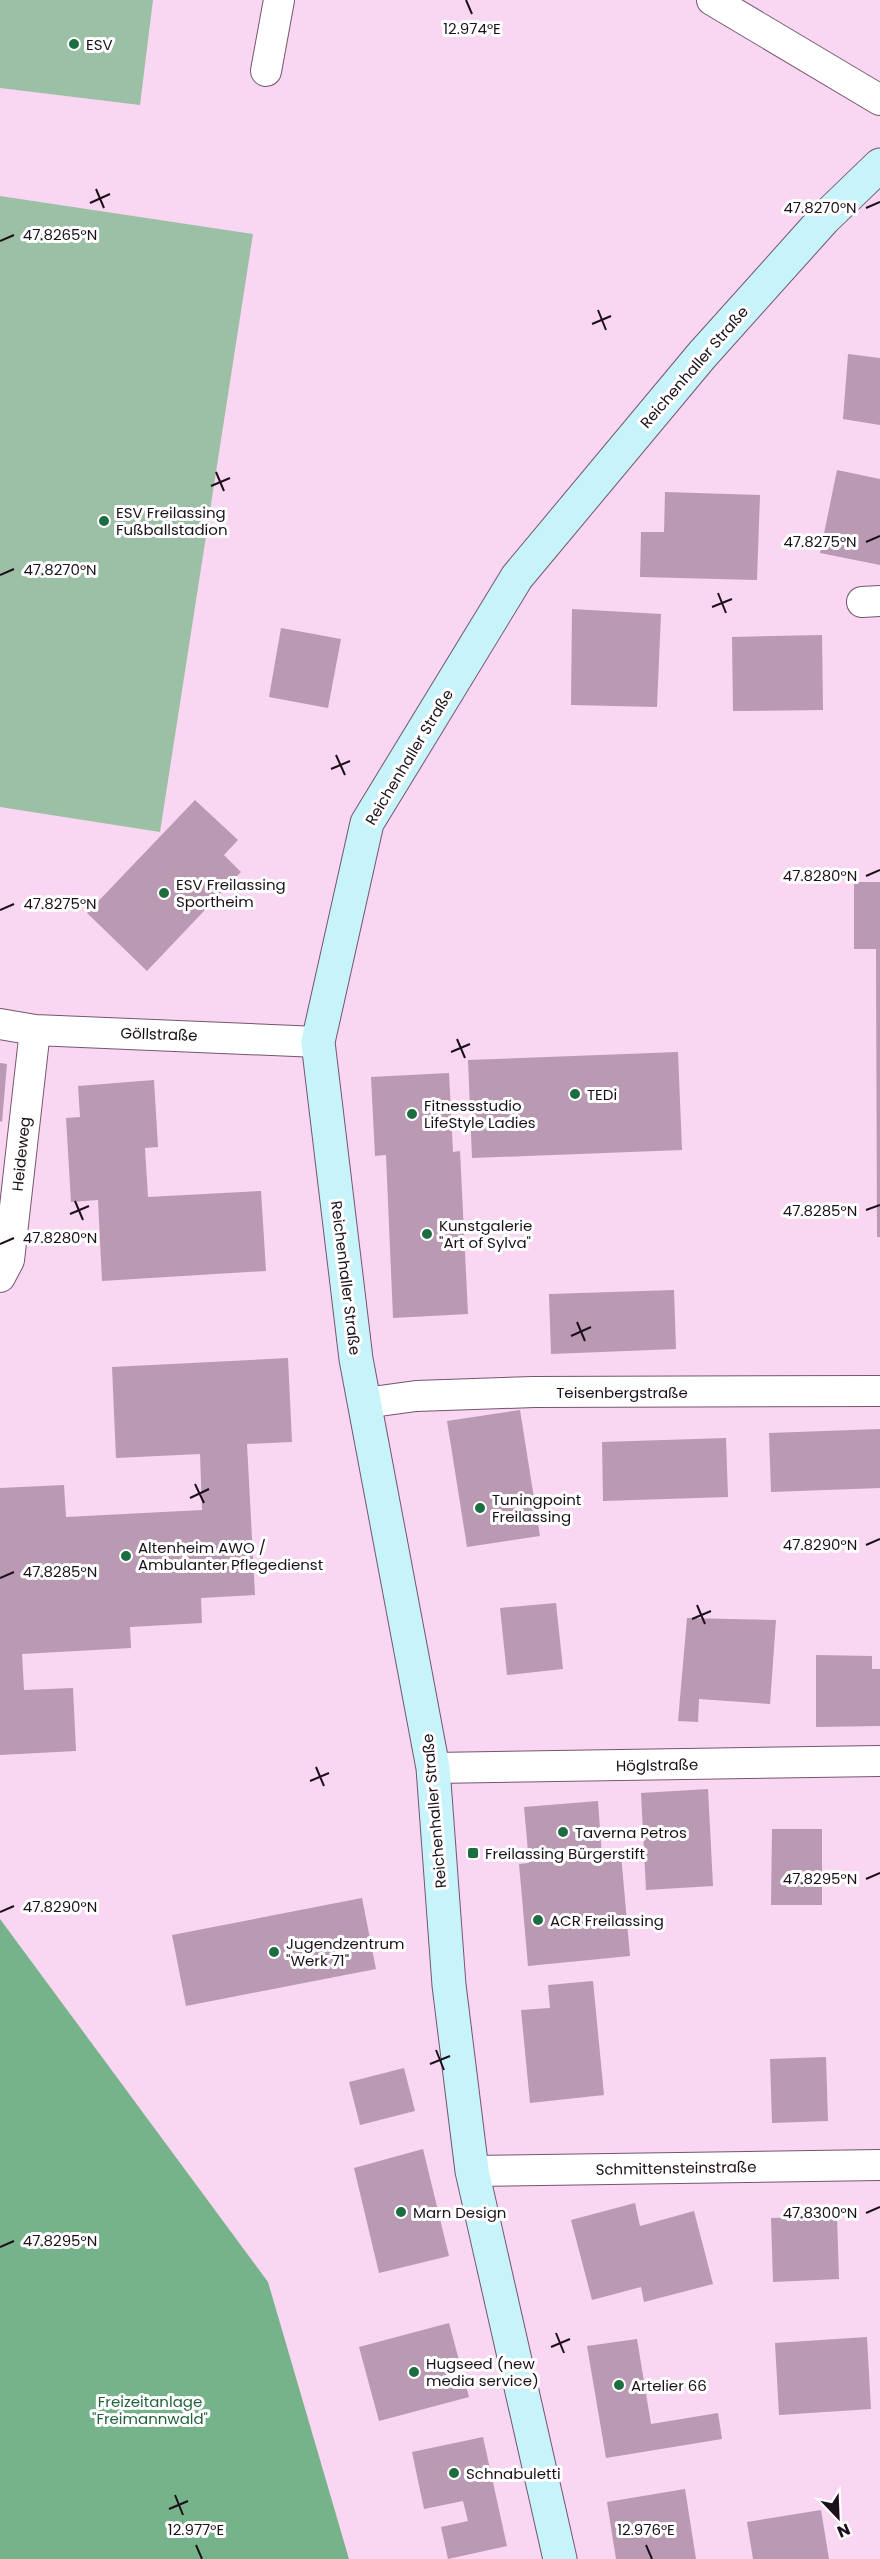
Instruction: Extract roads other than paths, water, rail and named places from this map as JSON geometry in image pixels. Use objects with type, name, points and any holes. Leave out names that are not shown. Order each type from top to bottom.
[{"type":"street","points":[[266,70],[279,0]]},
{"type":"street","points":[[712,0],[880,100]]},
{"type":"street","name":"Reichenhaller Straße","points":[[560,2559],[472,2171],[448,1985],[433,1768],[356,1359],[318,1042],[367,823],[517,577],[702,355],[824,219],[880,165]]},
{"type":"street","name":"Göllstraße","points":[[0,1024],[35,1030],[318,1042]]},
{"type":"street","name":"Heideweg","points":[[0,1277],[9,1260],[35,1030]]},
{"type":"street","name":"Teisenbergstraße","points":[[365,1403],[416,1396],[534,1392],[880,1391]]},
{"type":"street","name":"Höglstraße","points":[[433,1768],[880,1761]]},
{"type":"street","name":"Schmittensteinstraße","points":[[472,2171],[880,2165]]},
{"type":"place","name":"ESV","points":[[74,44]]},
{"type":"place","name":"ESV Freilassing Fußballstadion","points":[[104,521]]},
{"type":"place","name":"ESV Freilassing Sportheim","points":[[164,893]]},
{"type":"place","name":"TEDi","points":[[575,1094]]},
{"type":"place","name":"Fitnessstudio LifeStyle Ladies","points":[[412,1114]]},
{"type":"place","name":"Kunstgalerie \"Art of Sylva\"","points":[[427,1234]]},
{"type":"place","name":"Tuningpoint Freilassing","points":[[480,1508]]},
{"type":"place","name":"Altenheim AWO / Ambulanter Pflegedienst","points":[[126,1556]]},
{"type":"place","name":"Taverna Petros","points":[[563,1832]]},
{"type":"place","name":"Freilassing Bürgerstift","points":[[473,1853]]},
{"type":"place","name":"ACR Freilassing","points":[[538,1920]]},
{"type":"place","name":"Jugendzentrum \"Werk 71\"","points":[[274,1952]]},
{"type":"place","name":"Marn Design","points":[[401,2212]]},
{"type":"place","name":"Hugseed (new media service)","points":[[414,2372]]},
{"type":"place","name":"Artelier 66","points":[[619,2385]]},
{"type":"place","name":"Schnabuletti","points":[[454,2473]]},
{"type":"park label","name":"Freizeitanlage \"Freimannwald\"","points":[[150,2410]]}]
